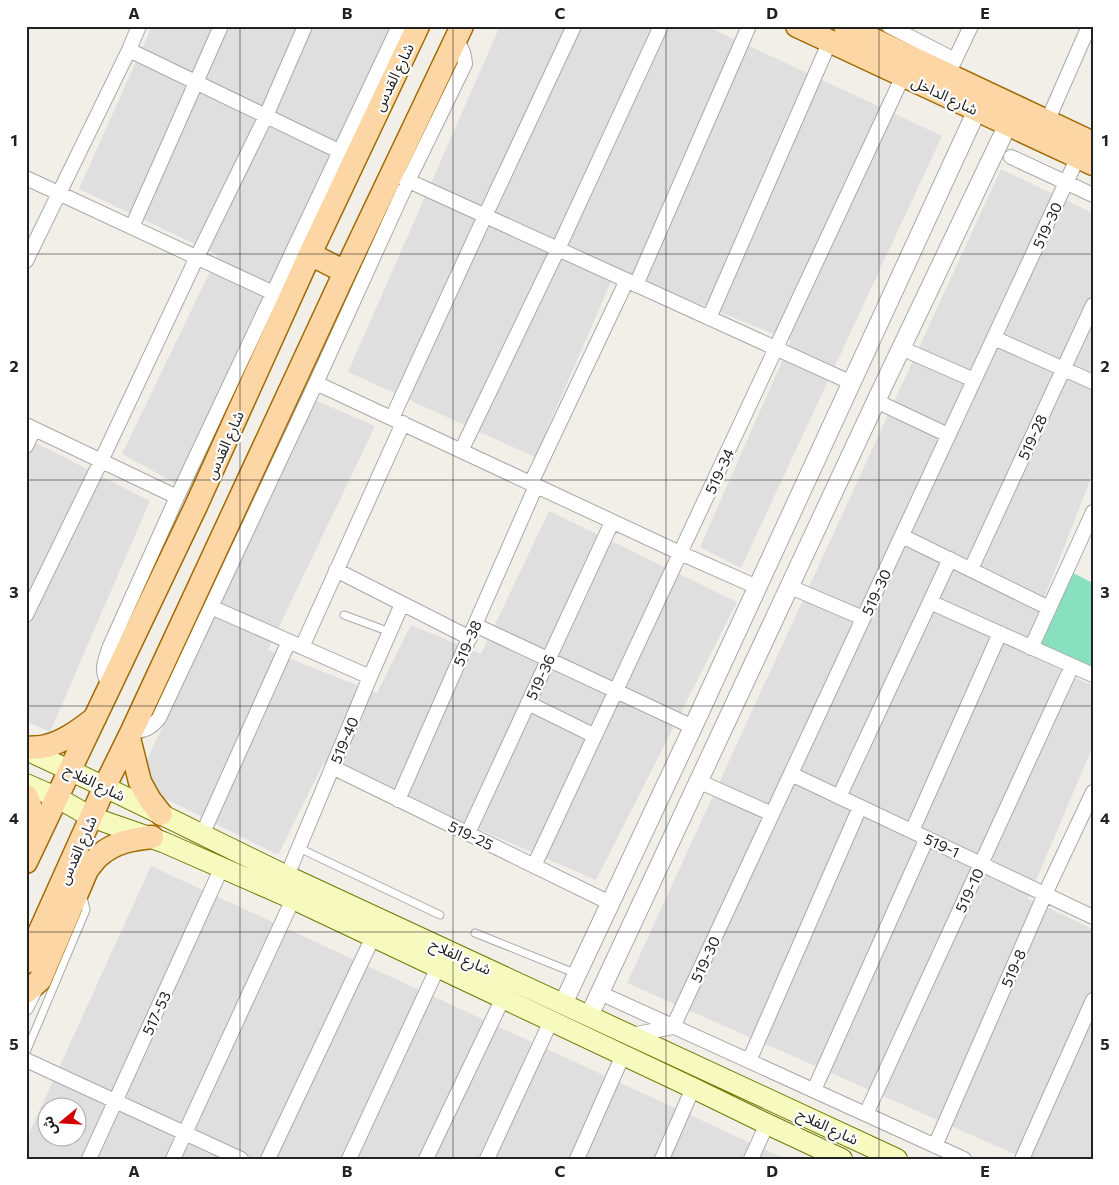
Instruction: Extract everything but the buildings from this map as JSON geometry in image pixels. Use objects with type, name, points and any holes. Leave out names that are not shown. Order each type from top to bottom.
[{"type":"main road","name":"شارع القدس","points":[[29,857],[196,506],[281,296],[310,254],[347,156],[418,26]]},
{"type":"main road","name":"شارع الداخل","points":[[797,26],[837,34],[952,67],[1047,122],[1088,155]]},
{"type":"main road","name":"شارع القدس","points":[[26,962],[105,786],[131,734],[345,272],[400,177],[459,33]]},
{"type":"main road","name":"شارع الداخل","points":[[837,34],[903,76],[1008,124],[1088,155]]},
{"type":"main road","points":[[310,254],[345,272]]},
{"type":"main road","points":[[26,749],[46,747],[69,736],[96,718]]},
{"type":"main road","points":[[131,734],[140,782],[150,800],[161,814]]},
{"type":"main road","name":"شارع الفلاح","points":[[26,749],[287,876],[898,1159]]},
{"type":"main road","name":"شارع الفلاح","points":[[26,784],[58,798],[92,817],[152,837],[293,899],[842,1159]]},
{"type":"main road","points":[[26,796],[31,815],[29,857]]},
{"type":"main road","points":[[33,986],[87,870],[99,855],[112,846],[136,838],[152,837]]},
{"type":"street","points":[[26,261],[139,26]]},
{"type":"street","points":[[132,227],[221,26]]},
{"type":"street","points":[[26,616],[266,116],[305,26]]},
{"type":"street","points":[[111,686],[106,681],[103,672],[110,646],[177,497],[281,296],[347,156],[399,26]]},
{"type":"street","points":[[202,835],[296,644],[336,570],[397,421],[485,216],[574,26]]},
{"type":"street","points":[[461,451],[558,249],[661,26]]},
{"type":"street","name":"519-38","points":[[398,800],[534,485],[631,282],[749,26]]},
{"type":"street","points":[[894,27],[952,67],[971,26]]},
{"type":"street","points":[[1047,122],[1089,26]]},
{"type":"street","points":[[709,318],[837,34]]},
{"type":"street","points":[[129,50],[347,156]]},
{"type":"street","name":"519-34","points":[[534,866],[903,76]]},
{"type":"street","points":[[563,1004],[977,110]]},
{"type":"street","points":[[590,1016],[788,586],[1008,124]]},
{"type":"street","name":"519-30","points":[[673,1027],[1066,182],[1088,155]]},
{"type":"street","points":[[1011,157],[1093,195]]},
{"type":"street","points":[[131,734],[149,729],[159,718],[316,382],[400,177],[852,383]]},
{"type":"street","points":[[26,178],[281,296]]},
{"type":"street","name":"519-28","points":[[971,570],[1093,304]]},
{"type":"street","points":[[994,338],[1093,382]]},
{"type":"street","points":[[901,348],[974,380]]},
{"type":"street","points":[[316,382],[680,554],[757,587]]},
{"type":"street","points":[[876,401],[948,436]]},
{"type":"street","points":[[26,446],[30,427],[177,497]]},
{"type":"street","points":[[1031,648],[1093,512]]},
{"type":"street","name":"519-36","points":[[468,833],[612,522]]},
{"type":"street","points":[[902,536],[1049,608]]},
{"type":"street","points":[[775,548],[801,560]]},
{"type":"street","points":[[839,796],[950,559]]},
{"type":"street","points":[[336,570],[402,604],[548,660],[692,727]]},
{"type":"street","points":[[788,586],[863,618]]},
{"type":"street","points":[[930,602],[1093,675]]},
{"type":"street","name":"519-40","points":[[287,876],[402,604]]},
{"type":"street","points":[[211,607],[370,677]]},
{"type":"street","points":[[912,831],[1000,634]]},
{"type":"street","name":"519-10","points":[[866,1114],[1072,666]]},
{"type":"street","points":[[528,703],[595,736]]},
{"type":"street","name":"519-25","points":[[332,768],[610,903]]},
{"type":"street","name":"519-1","points":[[791,774],[1093,916]]},
{"type":"street","points":[[698,781],[772,814]]},
{"type":"street","name":"519-8","points":[[935,1146],[1093,792]]},
{"type":"street","points":[[748,1061],[860,807]]},
{"type":"street","points":[[814,1090],[927,838]]},
{"type":"street","name":"517-53","points":[[89,1159],[222,867]]},
{"type":"street","points":[[173,1159],[293,899]]},
{"type":"street","points":[[268,1159],[374,937]]},
{"type":"street","points":[[349,1159],[438,967]]},
{"type":"street","points":[[26,1008],[33,986]]},
{"type":"street","points":[[600,993],[964,1159]]},
{"type":"street","points":[[426,1159],[503,998]]},
{"type":"street","points":[[1022,1159],[1093,1000]]},
{"type":"street","points":[[487,1159],[551,1021]]},
{"type":"street","points":[[631,1035],[673,1027]]},
{"type":"street","points":[[577,1159],[623,1055]]},
{"type":"street","points":[[26,1060],[241,1159]]},
{"type":"street","points":[[662,1159],[693,1088]]},
{"type":"street","points":[[751,1159],[767,1124]]},
{"type":"lane","points":[[344,615],[390,632]]},
{"type":"lane","points":[[299,848],[440,915]]},
{"type":"lane","points":[[26,1052],[86,910],[84,901],[78,891]]},
{"type":"lane","points":[[475,933],[577,974]]},
{"type":"shaded area","points":[[152,26],[395,26],[177,484],[122,454],[218,255],[79,189]]},
{"type":"shaded area","points":[[500,26],[706,26],[942,136],[741,568],[700,547],[791,341],[616,270],[535,457],[348,372]]},
{"type":"shaded area","points":[[1001,169],[1093,213],[1093,473],[1023,652],[1093,686],[1093,746],[1028,899],[1093,929],[1093,1159],[1026,1159],[627,983]]},
{"type":"shaded area","points":[[314,400],[375,426],[268,650],[377,693],[411,625],[481,654],[549,511],[737,602],[596,880],[324,762],[278,855],[136,784]]},
{"type":"shaded area","points":[[26,438],[150,501],[50,732],[26,721]]},
{"type":"shaded area","points":[[151,866],[785,1159],[26,1159],[26,1140],[38,1114],[38,1148],[88,1148],[88,1098],[45,1098]]},
{"type":"green space","points":[[1067,570],[1093,583],[1093,675],[1031,648]]}]
